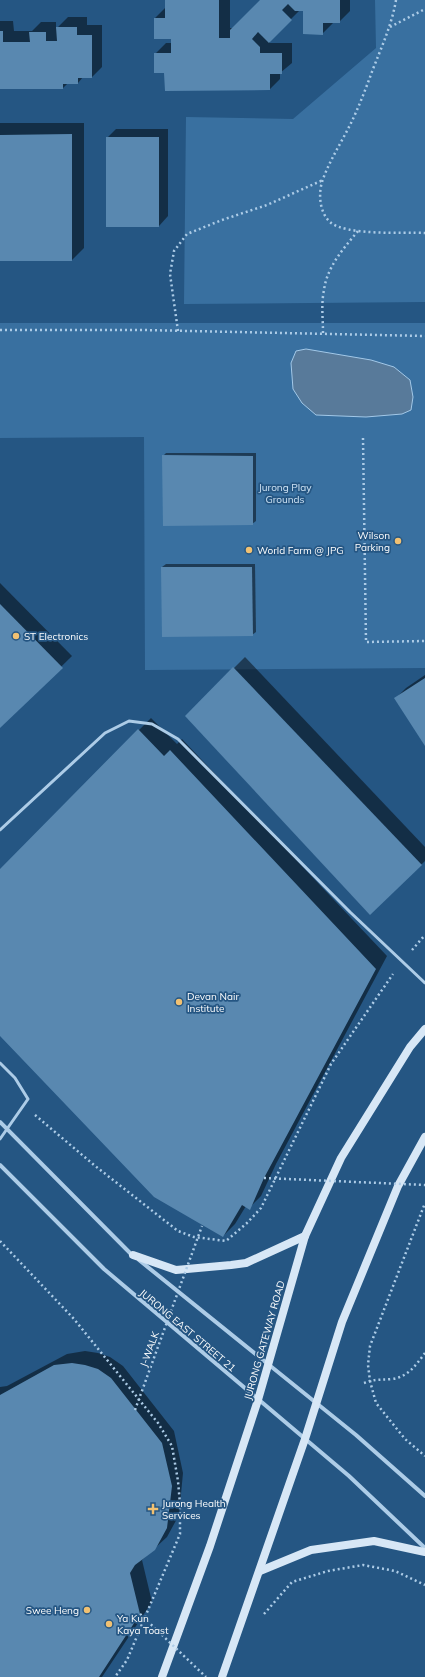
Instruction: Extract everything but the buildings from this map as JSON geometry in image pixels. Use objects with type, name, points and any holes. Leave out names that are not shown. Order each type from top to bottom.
[{"type":"main road","name":"JURONG GATEWAY ROAD","points":[[162,1677],[210,1546],[258,1400],[305,1236],[340,1158],[410,1047],[425,1029]]},
{"type":"main road","points":[[222,1677],[305,1439],[342,1322],[398,1186],[425,1137]]},
{"type":"main road","points":[[132,1255],[176,1270],[231,1265],[246,1263],[305,1236]]},
{"type":"main road","points":[[260,1571],[311,1550],[374,1540],[425,1552]]},
{"type":"street","points":[[0,1122],[132,1255],[356,1434],[425,1496]]},
{"type":"street","name":"JURONG EAST STREET 21","points":[[0,1165],[104,1269],[349,1476],[425,1548]]},
{"type":"lane","points":[[0,830],[105,732],[129,720],[152,724],[178,739],[350,912],[425,983]]},
{"type":"lane","points":[[0,1063],[15,1078],[28,1099],[0,1139]]},
{"type":"path","points":[[396,0],[390,27],[351,124],[323,180],[320,195],[322,210],[330,222],[340,227],[358,231],[425,233]]},
{"type":"path","points":[[390,27],[425,9]]},
{"type":"path","points":[[178,331],[170,274],[174,251],[187,234],[222,220],[268,205],[323,180]]},
{"type":"path","points":[[323,333],[324,291],[327,278],[340,252],[358,231]]},
{"type":"path","points":[[0,330],[323,333],[425,336]]},
{"type":"path","points":[[362,438],[366,642],[425,642]]},
{"type":"path","points":[[24,1105],[94,1165],[178,1230],[194,1237],[226,1241],[247,1223],[261,1208],[331,1064],[402,961],[425,935]]},
{"type":"path","points":[[264,1178],[425,1185]]},
{"type":"path","points":[[425,1203],[370,1346],[368,1365],[370,1381],[376,1403],[405,1439],[425,1456]]},
{"type":"path","name":"J-WALK","points":[[135,1410],[202,1226]]},
{"type":"path","points":[[0,1241],[74,1319],[158,1423],[172,1446],[178,1481],[180,1534],[127,1660],[115,1677]]},
{"type":"path","points":[[364,1383],[380,1378],[392,1379],[408,1374],[425,1353]]},
{"type":"path","points":[[263,1615],[292,1582],[328,1571],[363,1566],[395,1571],[425,1585]]},
{"type":"path","points":[[140,1614],[206,1677]]},
{"type":"green space","points":[[375,0],[425,0],[425,302],[184,304],[186,117],[293,119],[376,48]]},
{"type":"green space","name":"Jurong Play Grounds","points":[[0,323],[425,323],[425,668],[145,670],[144,437],[0,438]]},
{"type":"shaded area","points":[[306,349],[371,360],[394,367],[410,380],[413,397],[411,410],[402,414],[366,417],[316,415],[302,403],[293,389],[291,363],[296,351]]},
{"type":"place","name":"Wilson Parking","points":[[398,541]]},
{"type":"place","name":"World Farm @ JPG","points":[[249,550]]},
{"type":"place","name":"ST Electronics","points":[[16,636]]},
{"type":"place","name":"Devan Nair Institute","points":[[179,1002]]},
{"type":"place","name":"Jurong Health Services","points":[[153,1509]]},
{"type":"place","name":"Swee Heng","points":[[87,1610]]},
{"type":"place","name":"Ya Kun Kaya Toast","points":[[109,1624]]}]
